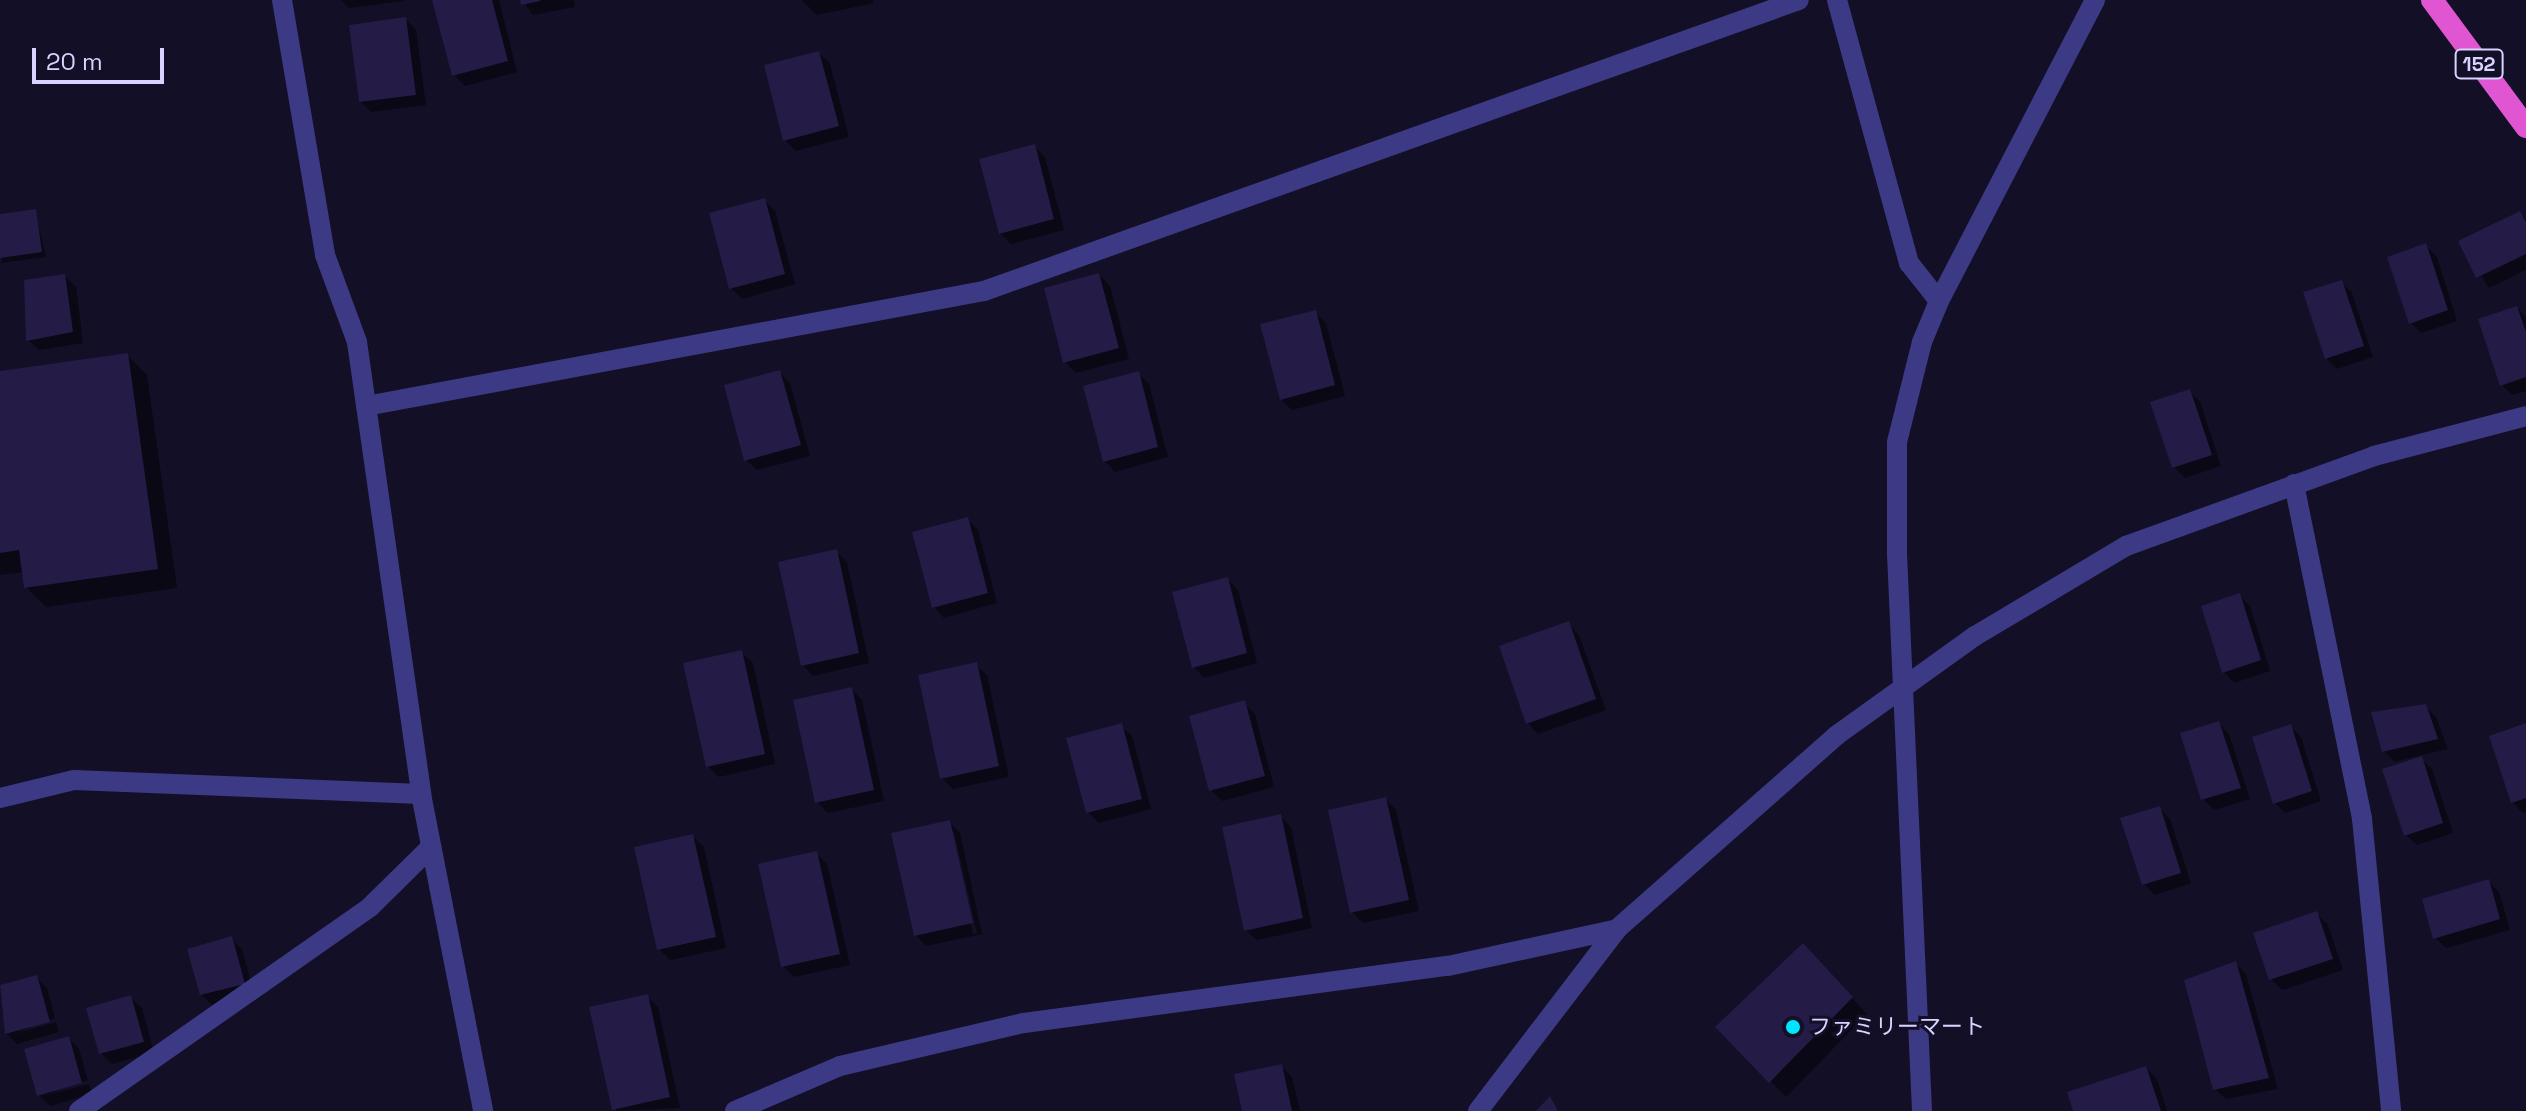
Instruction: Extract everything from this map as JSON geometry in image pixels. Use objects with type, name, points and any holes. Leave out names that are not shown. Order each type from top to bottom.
[{"type":"highway","name":"152","points":[[2432,0],[2526,127]]},
{"type":"street","points":[[282,0],[325,255],[357,342],[421,794],[483,1111]]},
{"type":"street","points":[[366,406],[984,291],[1799,0]]},
{"type":"street","points":[[1837,0],[1909,263],[1939,301]]},
{"type":"street","points":[[1922,1111],[1903,686],[1897,442],[1922,342],[1939,301],[2095,0]]},
{"type":"street","points":[[1478,1111],[1617,929],[1837,735],[1975,636],[2126,546],[2294,484],[2526,416]]},
{"type":"street","points":[[2294,484],[2362,819],[2391,1111]]},
{"type":"street","points":[[0,798],[74,780],[421,794]]},
{"type":"street","points":[[79,1111],[370,907],[431,847]]},
{"type":"street","points":[[735,1111],[840,1066],[1024,1023],[1448,966],[1617,929]]},
{"type":"building","points":[[432,0],[492,0],[508,61],[452,76]]},
{"type":"building","points":[[520,0],[540,0],[540,1],[521,5]]},
{"type":"building","points":[[406,17],[416,95],[359,102],[349,25]]},
{"type":"building","points":[[819,51],[839,126],[783,141],[764,65]]},
{"type":"building","points":[[1035,144],[1054,219],[999,234],[979,159]]},
{"type":"building","points":[[765,198],[785,274],[729,289],[709,213]]},
{"type":"building","points":[[36,209],[42,252],[0,258],[0,214]]},
{"type":"building","points":[[2520,211],[2526,222],[2526,254],[2476,278],[2458,241]]},
{"type":"building","points":[[2426,243],[2448,310],[2409,324],[2387,257]]},
{"type":"building","points":[[1099,273],[1119,348],[1063,363],[1044,288]]},
{"type":"building","points":[[65,274],[73,332],[26,341],[24,280]]},
{"type":"building","points":[[2342,280],[2364,346],[2325,359],[2303,292]]},
{"type":"building","points":[[2517,306],[2526,332],[2526,377],[2500,386],[2478,319]]},
{"type":"building","points":[[1316,310],[1335,385],[1280,400],[1260,324]]},
{"type":"building","points":[[128,353],[158,569],[24,588],[19,550],[0,553],[0,371]]},
{"type":"building","points":[[780,370],[801,445],[744,461],[724,385]]},
{"type":"building","points":[[1139,371],[1158,447],[1103,462],[1083,386]]},
{"type":"building","points":[[2190,389],[2212,455],[2172,468],[2150,402]]},
{"type":"building","points":[[968,517],[988,593],[932,608],[912,532]]},
{"type":"building","points":[[837,549],[859,653],[801,666],[778,562]]},
{"type":"building","points":[[1228,577],[1247,653],[1192,668],[1172,592]]},
{"type":"building","points":[[2240,593],[2261,660],[2222,673],[2201,606]]},
{"type":"building","points":[[1569,621],[1596,699],[1526,724],[1499,646]]},
{"type":"building","points":[[742,650],[765,754],[706,767],[683,663]]},
{"type":"building","points":[[977,662],[999,766],[940,779],[918,675]]},
{"type":"building","points":[[852,687],[874,790],[815,803],[793,700]]},
{"type":"building","points":[[1245,700],[1265,776],[1209,791],[1189,716]]},
{"type":"building","points":[[2426,704],[2438,739],[2382,752],[2371,712]]},
{"type":"building","points":[[2219,721],[2241,788],[2201,800],[2180,733]]},
{"type":"building","points":[[1122,723],[1142,799],[1086,813],[1066,738]]},
{"type":"building","points":[[2526,723],[2526,798],[2511,803],[2489,736]]},
{"type":"building","points":[[2291,724],[2312,791],[2273,804],[2252,737]]},
{"type":"building","points":[[2422,756],[2443,823],[2404,836],[2382,769]]},
{"type":"building","points":[[1386,797],[1409,900],[1350,913],[1328,810]]},
{"type":"building","points":[[2160,806],[2181,873],[2142,885],[2120,818]]},
{"type":"building","points":[[1281,814],[1303,918],[1244,931],[1222,827]]},
{"type":"building","points":[[950,820],[973,923],[914,936],[891,833]]},
{"type":"building","points":[[693,834],[716,937],[657,950],[634,847]]},
{"type":"building","points":[[817,851],[840,954],[781,967],[758,864]]},
{"type":"building","points":[[2489,879],[2500,919],[2433,939],[2422,899]]},
{"type":"building","points":[[2317,911],[2333,959],[2269,980],[2253,933]]},
{"type":"building","points":[[232,936],[245,984],[200,995],[187,949]]},
{"type":"building","points":[[1803,943],[1853,997],[1769,1083],[1715,1027]]},
{"type":"building","points":[[2236,961],[2269,1078],[2213,1090],[2184,980]]},
{"type":"building","points":[[37,975],[50,1022],[5,1034],[0,985]]},
{"type":"building","points":[[648,994],[670,1097],[612,1110],[589,1007]]},
{"type":"building","points":[[131,995],[144,1042],[99,1054],[86,1008]]},
{"type":"building","points":[[69,1036],[82,1083],[37,1096],[24,1049]]},
{"type":"building","points":[[1282,1064],[1292,1111],[1242,1111],[1234,1074]]},
{"type":"building","points":[[2146,1066],[2161,1111],[2073,1111],[2067,1092]]},
{"type":"building","points":[[1550,1096],[1558,1111],[1536,1111]]},
{"type":"place","name":"ファミリーマート","points":[[1793,1027]]}]
